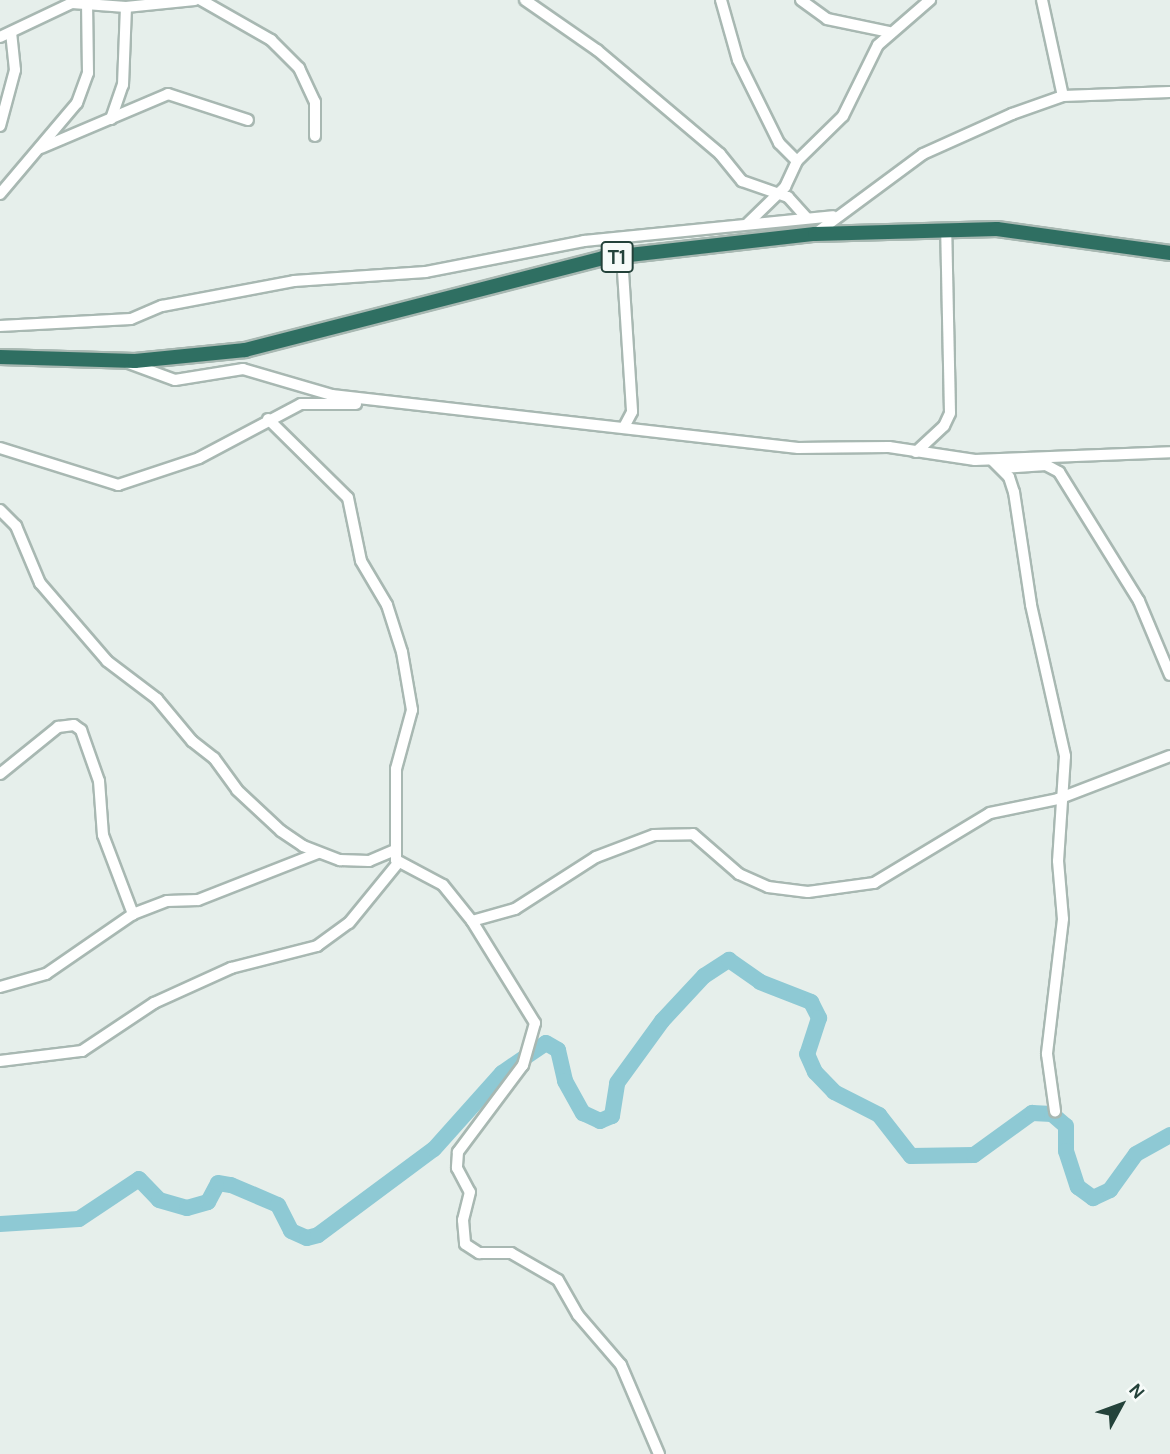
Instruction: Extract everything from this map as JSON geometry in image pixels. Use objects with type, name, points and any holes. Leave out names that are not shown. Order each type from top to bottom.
[{"type":"highway","name":"T1","points":[[0,357],[126,361],[194,358],[302,339],[622,256],[815,234],[997,229],[1170,253]]},
{"type":"street","points":[[0,126],[15,71],[5,35],[72,3],[87,2],[126,7],[195,0]]},
{"type":"street","points":[[201,0],[271,40],[299,68],[315,102],[315,136]]},
{"type":"street","points":[[524,0],[597,50],[720,154],[742,181],[778,193],[806,217]]},
{"type":"street","points":[[721,0],[738,60],[779,143],[797,160]]},
{"type":"street","points":[[801,0],[827,19],[889,33]]},
{"type":"street","points":[[748,223],[778,193],[797,160],[843,116],[889,33],[930,0]]},
{"type":"street","points":[[1042,0],[1063,96]]},
{"type":"street","points":[[0,194],[41,148],[85,85],[87,2]]},
{"type":"street","points":[[110,119],[122,85],[126,7]]},
{"type":"street","points":[[815,234],[833,216],[923,154],[1063,96],[1170,92]]},
{"type":"street","points":[[41,148],[175,94],[248,120]]},
{"type":"street","points":[[0,326],[131,319],[162,306],[295,281],[426,272],[584,241],[833,216]]},
{"type":"street","points":[[916,452],[944,426],[950,413],[946,229]]},
{"type":"street","points":[[622,256],[632,412],[624,427]]},
{"type":"street","points":[[126,361],[175,380],[243,369],[332,395],[798,448],[916,452],[992,460],[1170,452]]},
{"type":"street","points":[[0,448],[118,485],[199,458],[268,419],[316,401],[383,402]]},
{"type":"street","points":[[268,419],[348,498],[361,561],[387,605],[402,652],[412,710],[396,769],[393,851],[398,863],[436,879],[472,921],[535,1026],[523,1065],[458,1152],[457,1168],[470,1192],[463,1220],[465,1244],[479,1253],[511,1253],[558,1280],[578,1315],[621,1365],[659,1454]]},
{"type":"street","points":[[992,460],[1002,468],[1014,492],[1031,605],[1052,686],[1065,756],[1065,795],[1058,861],[1063,919],[1047,1054],[1055,1111]]},
{"type":"street","points":[[1002,468],[1045,465],[1059,472],[1139,601],[1170,675]]},
{"type":"street","points":[[0,510],[16,526],[40,583],[107,661],[157,699],[192,741],[214,758],[237,790],[281,831],[318,853],[369,861],[393,851]]},
{"type":"street","points":[[0,774],[58,727],[81,730],[94,760],[103,835],[133,914]]},
{"type":"street","points":[[472,921],[514,909],[596,857],[654,835],[693,834],[739,874],[768,887],[825,891],[874,883],[990,813],[1065,795],[1170,756]]},
{"type":"street","points":[[0,987],[46,974],[133,914],[167,901],[198,900],[318,853]]},
{"type":"street","points":[[0,1062],[82,1051],[154,1003],[231,968],[324,942],[361,911],[398,863]]},
{"type":"waterway","points":[[0,1224],[79,1219],[139,1179],[159,1200],[187,1208],[208,1202],[218,1183],[231,1185],[278,1205],[291,1231],[307,1238],[318,1235],[434,1149],[502,1073],[546,1043],[558,1050],[565,1081],[583,1113],[600,1121],[612,1116],[617,1083],[662,1021],[704,976],[729,960],[760,982],[811,1002],[819,1018],[807,1054],[815,1072],[834,1092],[879,1115],[911,1156],[974,1155],[1032,1113],[1052,1114],[1066,1126],[1066,1151],[1078,1187],[1093,1198],[1110,1190],[1136,1154],[1170,1135]]}]
